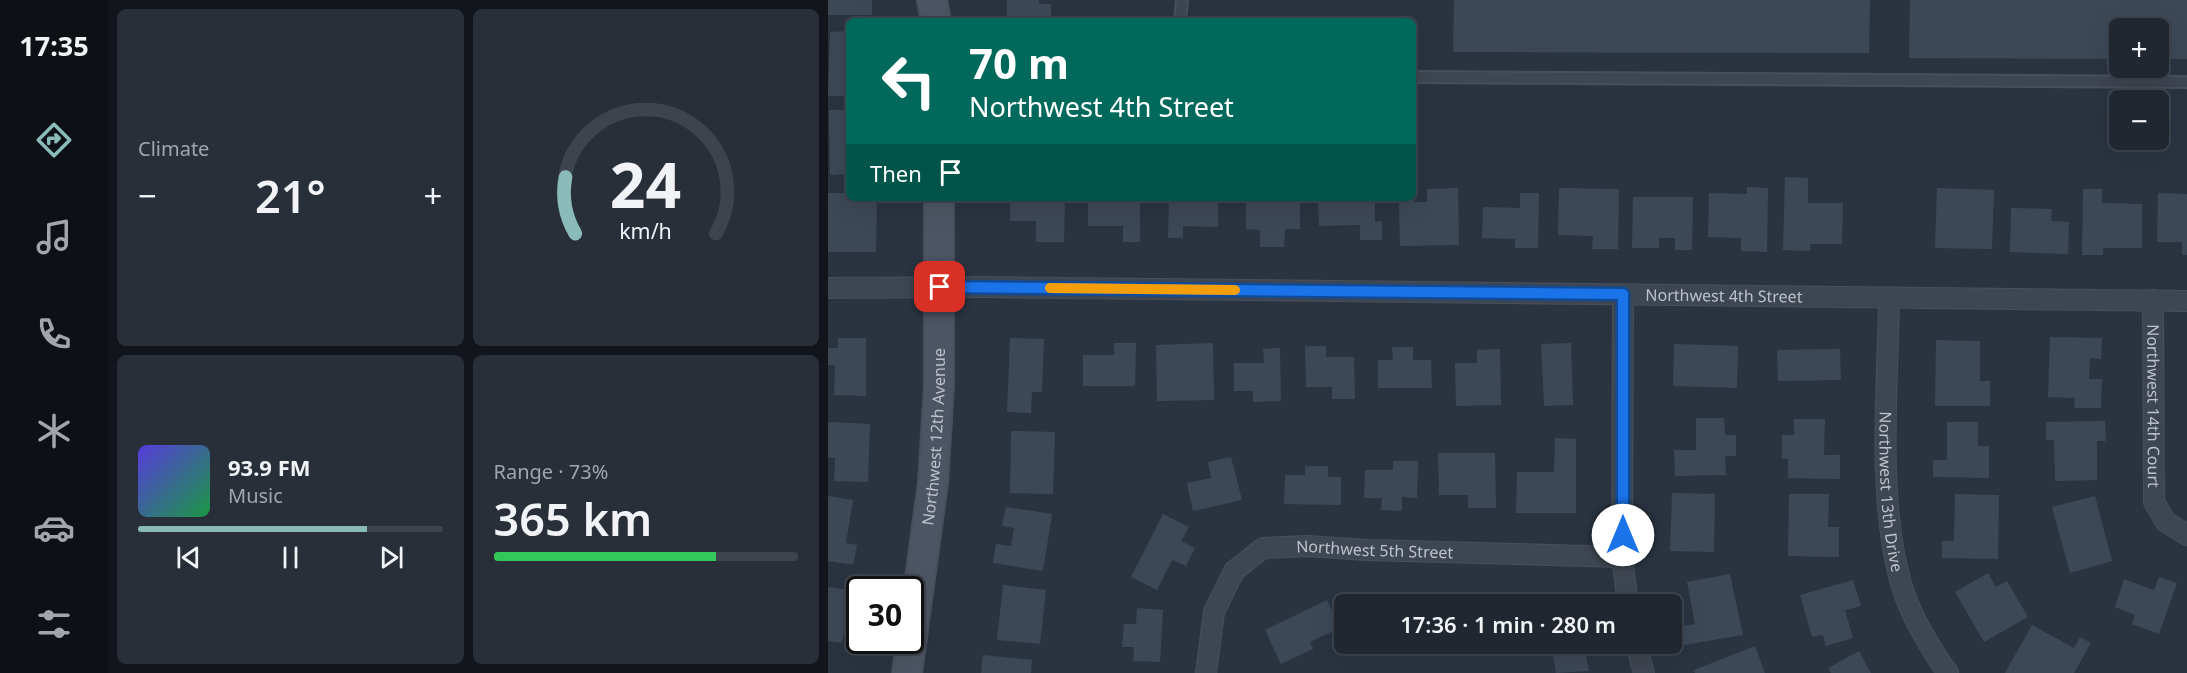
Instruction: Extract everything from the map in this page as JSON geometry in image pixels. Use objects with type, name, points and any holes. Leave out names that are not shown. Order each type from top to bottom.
[{"type":"street","points":[[932,0],[936,18]]},
{"type":"street","points":[[938,18],[942,0]]},
{"type":"street","name":"Northwest 12th Avenue","points":[[907,673],[933,483],[939,386],[939,201]]},
{"type":"street","name":"Northwest 4th Street","points":[[828,288],[940,287],[2187,301]]},
{"type":"street","points":[[1623,294],[1622,557],[1627,594]]},
{"type":"street","name":"Northwest 13th Drive","points":[[1888,297],[1887,504],[1892,543],[1908,600],[1924,636],[1948,673]]},
{"type":"street","name":"Northwest 14th Court","points":[[2153,300],[2154,502],[2166,522],[2187,535]]},
{"type":"street","name":"Northwest 5th Street","points":[[1207,668],[1214,612],[1234,571],[1263,548],[1307,546],[1367,550],[1622,557]]},
{"type":"street","points":[[1639,654],[1644,673]]},
{"type":"lane","points":[[1180,18],[1182,0]]},
{"type":"lane","points":[[1416,76],[2187,82]]},
{"type":"building","points":[[828,0],[872,0],[872,15],[828,15]]},
{"type":"building","points":[[1007,0],[1039,0],[1039,4],[1051,4],[1051,18],[1007,18]]},
{"type":"building","points":[[1454,0],[1870,0],[1869,53],[1453,52]]},
{"type":"building","points":[[1910,0],[2187,0],[2187,59],[2169,59],[2169,18],[2109,18],[2109,59],[1909,58]]},
{"type":"building","points":[[846,31],[846,96],[828,96],[830,32]]},
{"type":"building","points":[[829,110],[846,110],[846,174],[830,175]]},
{"type":"building","points":[[1785,177],[1808,178],[1808,203],[1843,203],[1842,244],[1810,244],[1810,251],[1783,250]]},
{"type":"building","points":[[1747,187],[1768,188],[1767,252],[1741,251],[1741,238],[1708,237],[1709,193],[1747,194]]},
{"type":"building","points":[[1458,188],[1459,245],[1400,246],[1399,202],[1427,202],[1427,189]]},
{"type":"building","points":[[1559,188],[1619,189],[1618,249],[1592,249],[1593,236],[1558,235]]},
{"type":"building","points":[[1937,188],[1994,190],[1992,249],[1935,248]]},
{"type":"building","points":[[2083,189],[2102,189],[2102,203],[2142,204],[2142,248],[2103,248],[2103,255],[2082,255]]},
{"type":"building","points":[[828,193],[846,193],[846,201],[877,201],[876,252],[828,252]]},
{"type":"building","points":[[1520,193],[1539,193],[1538,248],[1515,248],[1515,239],[1482,238],[1483,207],[1520,208]]},
{"type":"building","points":[[2158,193],[2187,194],[2187,255],[2182,255],[2182,242],[2157,242]]},
{"type":"building","points":[[1633,197],[1693,197],[1692,250],[1675,250],[1675,238],[1659,238],[1659,248],[1632,248]]},
{"type":"building","points":[[1010,201],[1065,201],[1064,242],[1036,242],[1036,221],[1010,221]]},
{"type":"building","points":[[1088,201],[1140,201],[1140,242],[1123,242],[1123,226],[1088,226]]},
{"type":"building","points":[[1169,201],[1218,201],[1218,227],[1183,226],[1183,238],[1168,238]]},
{"type":"building","points":[[1246,201],[1300,201],[1300,229],[1285,229],[1284,247],[1260,247],[1260,230],[1246,229]]},
{"type":"building","points":[[1318,201],[1375,201],[1375,222],[1382,221],[1382,240],[1360,240],[1360,225],[1319,226]]},
{"type":"building","points":[[2011,208],[2052,209],[2051,221],[2069,222],[2068,254],[2010,252]]},
{"type":"building","points":[[2050,337],[2102,338],[2101,359],[2090,358],[2089,379],[2102,379],[2101,408],[2074,408],[2075,398],[2048,397]]},
{"type":"building","points":[[838,338],[866,338],[866,396],[834,395],[835,365],[828,365],[828,348],[838,348]]},
{"type":"building","points":[[1010,338],[1044,339],[1042,392],[1032,392],[1031,413],[1007,412]]},
{"type":"building","points":[[1936,340],[1980,341],[1980,381],[1990,381],[1990,406],[1935,406]]},
{"type":"building","points":[[1114,343],[1136,343],[1135,386],[1083,386],[1083,355],[1114,355]]},
{"type":"building","points":[[1213,343],[1214,400],[1157,401],[1156,345]]},
{"type":"building","points":[[1571,343],[1573,405],[1544,406],[1541,344]]},
{"type":"building","points":[[1674,344],[1738,346],[1737,388],[1673,386]]},
{"type":"building","points":[[1305,346],[1326,346],[1326,357],[1354,357],[1355,399],[1332,399],[1332,387],[1306,387]]},
{"type":"building","points":[[1392,347],[1413,347],[1413,360],[1431,360],[1432,388],[1378,388],[1378,360],[1393,360]]},
{"type":"building","points":[[1280,348],[1281,401],[1253,402],[1253,391],[1234,391],[1234,363],[1264,363],[1263,349]]},
{"type":"building","points":[[1500,349],[1501,405],[1456,406],[1455,363],[1477,363],[1477,350]]},
{"type":"building","points":[[1840,349],[1841,380],[1778,381],[1777,350]]},
{"type":"building","points":[[1696,418],[1724,418],[1725,435],[1736,435],[1736,456],[1725,456],[1726,475],[1675,476],[1674,450],[1696,450]]},
{"type":"building","points":[[1794,419],[1825,419],[1824,455],[1840,455],[1840,479],[1788,478],[1788,459],[1782,459],[1782,435],[1794,435]]},
{"type":"building","points":[[2105,421],[2106,441],[2097,441],[2097,480],[2055,481],[2054,440],[2046,440],[2046,422]]},
{"type":"building","points":[[828,422],[870,424],[868,482],[834,481],[835,458],[828,458]]},
{"type":"building","points":[[1947,422],[1978,422],[1978,446],[1989,446],[1989,478],[1933,477],[1933,460],[1947,460]]},
{"type":"building","points":[[1011,431],[1055,432],[1053,494],[1010,493]]},
{"type":"building","points":[[1555,438],[1576,439],[1576,513],[1516,513],[1517,472],[1554,472]]},
{"type":"building","points":[[1438,453],[1495,453],[1496,508],[1468,508],[1468,495],[1439,495]]},
{"type":"building","points":[[1231,457],[1242,500],[1193,511],[1187,483],[1211,478],[1208,462]]},
{"type":"building","points":[[1393,461],[1418,461],[1417,498],[1402,497],[1402,511],[1381,510],[1382,498],[1364,498],[1365,470],[1393,470]]},
{"type":"building","points":[[1305,466],[1328,466],[1328,477],[1341,477],[1341,505],[1284,504],[1285,475],[1305,475]]},
{"type":"building","points":[[1672,493],[1715,494],[1714,552],[1670,551]]},
{"type":"building","points":[[1789,494],[1829,494],[1828,527],[1839,527],[1839,557],[1788,556]]},
{"type":"building","points":[[1955,494],[1999,495],[1998,559],[1942,558],[1942,541],[1954,541]]},
{"type":"building","points":[[828,496],[853,500],[846,543],[857,545],[853,565],[828,561]]},
{"type":"building","points":[[2095,496],[2112,561],[2070,573],[2052,507]]},
{"type":"building","points":[[1006,507],[1052,514],[1043,571],[993,563],[996,544],[1011,546],[1014,528],[1002,526]]},
{"type":"building","points":[[1163,514],[1189,527],[1181,541],[1195,548],[1186,566],[1172,560],[1157,590],[1131,577]]},
{"type":"building","points":[[1988,573],[1996,587],[2007,581],[2028,617],[1984,642],[1955,592]]},
{"type":"building","points":[[1730,574],[1743,635],[1684,645],[1682,626],[1695,624],[1687,582]]},
{"type":"building","points":[[2159,577],[2177,583],[2159,634],[2132,624],[2135,615],[2115,607],[2124,579],[2154,590]]},
{"type":"building","points":[[1853,580],[1861,606],[1845,610],[1853,638],[1826,646],[1823,635],[1812,637],[1800,595]]},
{"type":"building","points":[[1003,585],[1046,590],[1040,644],[997,640]]},
{"type":"building","points":[[828,587],[846,589],[846,619],[842,643],[828,641]]},
{"type":"building","points":[[1327,600],[1334,615],[1334,631],[1310,642],[1313,649],[1281,664],[1265,630]]},
{"type":"building","points":[[1137,608],[1163,610],[1160,662],[1133,661],[1134,647],[1122,647],[1124,624],[1136,624]]},
{"type":"building","points":[[2032,625],[2074,648],[2080,637],[2091,643],[2074,673],[2005,673]]},
{"type":"building","points":[[1755,646],[1765,673],[1695,673],[1694,670]]},
{"type":"building","points":[[1859,651],[1871,673],[1831,673],[1828,668]]},
{"type":"building","points":[[1553,654],[1586,654],[1589,671],[1556,673]]},
{"type":"building","points":[[983,655],[1032,660],[1031,673],[981,673]]},
{"type":"slow traffic","points":[[1050,288],[1235,290]]},
{"type":"route","points":[[940,287],[1623,294],[1623,535]]}]
